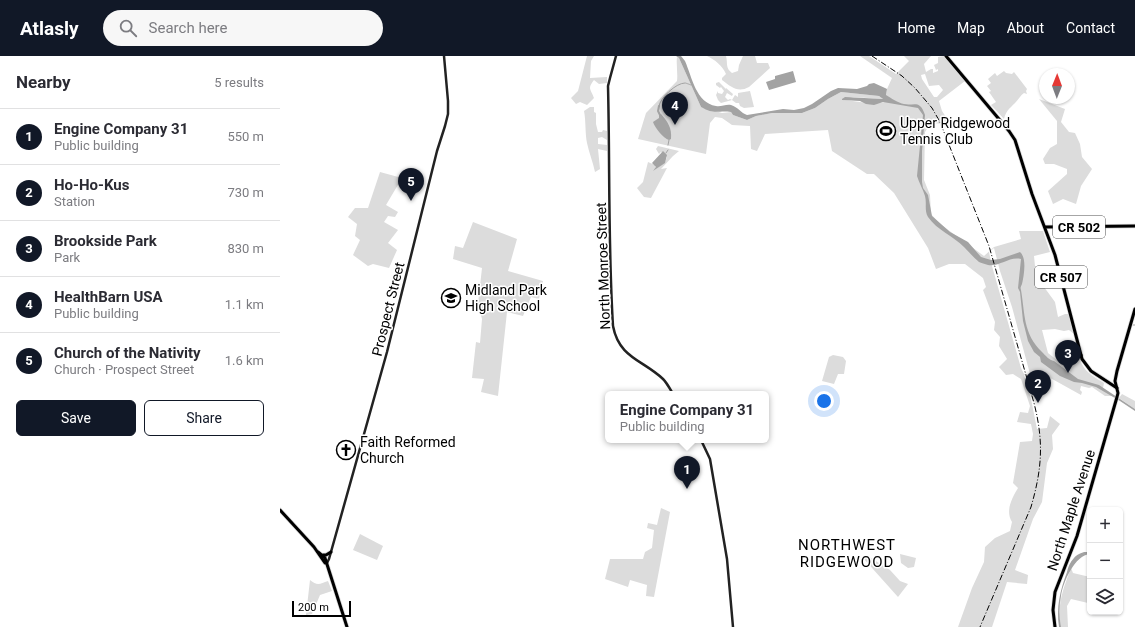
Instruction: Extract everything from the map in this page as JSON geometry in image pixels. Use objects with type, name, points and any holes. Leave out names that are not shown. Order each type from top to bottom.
[{"type":"main road","name":"Prospect Street","points":[[326,564],[331,552],[388,352],[436,154],[447,121],[448,102],[444,56]]},
{"type":"main road","name":"North Monroe Street","points":[[616,56],[608,86],[610,176],[609,239],[614,331],[619,343],[625,351],[635,360],[664,380],[671,391]]},
{"type":"main road","name":"CR 502","points":[[946,56],[1012,135],[1045,227],[1135,226]]},
{"type":"main road","name":"CR 507","points":[[1045,227],[1055,255],[1084,362],[1091,371],[1117,388]]},
{"type":"main road","name":"North Maple Avenue","points":[[1055,627],[1053,610],[1056,586],[1077,536],[1117,398],[1117,371],[1135,309]]},
{"type":"main road","points":[[1066,353],[1081,355]]},
{"type":"main road","points":[[702,443],[710,459],[727,559],[733,627]]},
{"type":"main road","points":[[280,510],[318,552],[326,564]]},
{"type":"main road","points":[[318,552],[326,555],[331,552]]},
{"type":"main road","points":[[322,554],[325,558],[347,627]]},
{"type":"shaded area","points":[[587,56],[594,56],[591,61],[590,78],[607,77],[607,83],[599,84],[594,80],[590,87],[594,98],[587,105],[580,102],[576,104],[571,98],[578,91]]},
{"type":"shaded area","points":[[676,56],[681,56],[685,61],[699,95],[704,100],[709,104],[716,106],[731,105],[747,115],[783,109],[794,110],[804,108],[838,88],[857,89],[874,83],[887,89],[886,95],[897,102],[919,105],[925,115],[922,151],[922,182],[923,188],[928,195],[932,216],[950,232],[968,242],[981,257],[991,260],[1000,259],[1020,252],[1024,258],[1024,276],[1021,288],[1024,315],[1028,331],[1036,345],[1048,358],[1078,379],[1099,385],[1135,409],[1135,411],[1096,387],[1074,382],[1060,376],[1041,362],[1040,357],[1034,352],[1028,341],[1023,321],[1020,292],[1018,288],[1021,259],[1012,259],[992,265],[979,262],[960,243],[936,226],[928,217],[926,212],[925,196],[917,176],[923,115],[918,108],[883,102],[874,105],[866,104],[860,101],[842,100],[845,97],[883,99],[879,96],[841,92],[815,108],[802,113],[772,113],[756,116],[747,120],[733,115],[731,112],[713,112],[701,107],[679,58]]},
{"type":"shaded area","points":[[707,56],[726,56],[728,67],[732,73],[738,71],[743,56],[755,56],[757,63],[768,63],[770,68],[749,87],[745,89],[738,89],[722,80],[726,74],[718,63]]},
{"type":"shaded area","points":[[860,56],[869,56],[896,74],[909,61],[904,56],[931,56],[924,64],[926,72],[933,69],[933,73],[938,71],[934,65],[938,63],[938,57],[944,56],[965,81],[939,101],[942,111],[948,120],[947,124],[931,123],[925,132],[924,180],[930,195],[931,214],[940,224],[984,256],[994,247],[1021,239],[1019,231],[1043,231],[1050,252],[1034,256],[1036,276],[1055,302],[1058,317],[1069,314],[1074,334],[1069,330],[1042,330],[1048,353],[1058,361],[1067,354],[1079,356],[1083,366],[1092,375],[1104,383],[1103,388],[1112,396],[1105,396],[1092,387],[1089,388],[1081,386],[1081,395],[1045,375],[1044,373],[1024,375],[1037,429],[1047,428],[1050,416],[1060,424],[1052,435],[1053,449],[1047,463],[1042,502],[1033,519],[1015,570],[1028,575],[1027,584],[1007,582],[992,627],[958,627],[972,588],[984,562],[985,547],[995,538],[1010,531],[1012,522],[1009,509],[1018,488],[1013,483],[1020,442],[1032,441],[1033,434],[1031,424],[1017,422],[1020,412],[1028,413],[1030,406],[1021,379],[1013,374],[1006,375],[999,367],[1007,359],[999,346],[1000,337],[994,330],[995,322],[983,290],[986,287],[983,278],[965,264],[949,264],[936,269],[928,248],[894,193],[874,174],[867,174],[832,151],[828,130],[765,134],[757,151],[751,149],[750,126],[732,125],[722,118],[715,117],[710,123],[706,154],[638,139],[646,113],[677,81],[677,57],[679,58],[701,107],[722,113],[731,112],[733,115],[747,120],[756,116],[772,113],[802,113],[815,108],[841,92],[879,96],[883,99],[853,97],[842,100],[868,103],[885,102],[887,89],[892,78]],"holes":[[[925,74],[929,86],[939,85],[943,90],[937,97],[934,97],[922,79],[921,75]],[[994,248],[1012,307],[1030,374],[1024,374],[1021,368],[992,266],[989,252]]]},
{"type":"shaded area","points":[[793,71],[796,82],[769,90],[766,82],[775,79],[775,76]]},
{"type":"shaded area","points":[[1004,71],[1012,74],[1014,72],[1027,89],[1027,94],[1024,93],[1021,95],[1008,110],[1004,119],[991,105],[996,102],[987,86],[991,83],[988,79],[995,73],[997,76]]},
{"type":"shaded area","points":[[719,82],[725,89],[726,88],[733,94],[732,96],[727,93],[725,97],[728,100],[732,100],[721,103],[718,100],[716,95],[718,91],[718,93],[722,94],[724,91],[721,87],[720,88],[716,85],[716,83]]},
{"type":"shaded area","points":[[750,91],[754,107],[744,108],[740,106],[739,103],[732,100],[735,95],[738,97],[738,93]]},
{"type":"shaded area","points":[[1043,104],[1052,104],[1065,109],[1061,122],[1069,132],[1075,133],[1080,144],[1082,157],[1092,169],[1081,186],[1076,204],[1063,199],[1053,204],[1048,191],[1067,174],[1067,169],[1054,164],[1045,164],[1043,159],[1050,148],[1057,144],[1057,121]]},
{"type":"shaded area","points":[[590,107],[594,107],[594,112],[596,113],[598,132],[602,132],[603,130],[607,131],[607,140],[602,137],[598,138],[598,144],[607,145],[607,151],[598,149],[600,169],[595,172],[587,143],[584,111]]},
{"type":"shaded area","points":[[661,114],[670,128],[671,139],[669,140],[664,137],[653,122],[659,118],[659,115]]},
{"type":"shaded area","points":[[658,146],[679,151],[661,169],[667,168],[651,198],[644,197],[637,188],[643,182],[648,162],[655,165],[656,168],[653,171],[665,162],[667,157],[661,152],[659,154],[656,149]]},
{"type":"shaded area","points":[[663,151],[667,155],[665,163],[653,171],[656,167],[652,163]]},
{"type":"shaded area","points":[[380,172],[402,178],[386,205],[398,212],[395,217],[388,216],[384,222],[398,230],[388,243],[397,250],[389,268],[373,264],[368,266],[353,255],[360,240],[355,236],[357,224],[348,217],[355,208],[368,208]]},
{"type":"shaded area","points":[[473,222],[517,239],[508,271],[543,281],[539,299],[531,297],[523,316],[507,312],[498,396],[481,392],[484,379],[472,378],[476,342],[480,343],[482,319],[478,304],[482,268],[453,259],[455,246],[463,248]]},
{"type":"shaded area","points":[[833,355],[843,357],[846,361],[844,374],[838,374],[834,384],[822,381],[829,357]]},
{"type":"shaded area","points":[[1122,394],[1135,401],[1135,409],[1119,398]]},
{"type":"shaded area","points":[[661,508],[670,512],[654,597],[646,596],[647,585],[630,580],[628,587],[605,579],[610,559],[643,559],[645,552],[652,548],[654,530],[647,528],[648,523],[657,525]]},
{"type":"shaded area","points":[[360,534],[383,546],[377,560],[353,550]]},
{"type":"shaded area","points":[[1087,552],[1087,555],[1079,559],[1075,564],[1064,584],[1060,604],[1061,627],[1059,627],[1059,599],[1062,586],[1070,563],[1079,554]]},
{"type":"shaded area","points":[[900,554],[916,558],[914,567],[908,568],[901,563]]},
{"type":"shaded area","points":[[869,556],[890,570],[900,581],[908,584],[898,597],[864,559]]},
{"type":"shaded area","points":[[1071,568],[1073,573],[1087,576],[1087,603],[1071,599],[1067,606],[1068,627],[1061,627],[1060,604],[1063,590]]},
{"type":"shaded area","points":[[310,580],[319,584],[328,581],[332,591],[320,595],[312,614],[306,615]]},
{"type":"waterway","points":[[659,106],[665,95],[677,85],[685,83],[691,85]]},
{"type":"waterway","points":[[659,106],[658,111],[660,115]]},
{"type":"waterway","points":[[668,145],[669,140]]},
{"type":"railway","points":[[872,56],[902,76],[915,88],[932,108],[940,122],[989,246],[1037,417],[1040,455],[1038,480],[1035,493],[1031,507],[980,627]]},
{"type":"place","name":"HealthBarn USA","points":[[675,125]]},
{"type":"place","name":"Upper Ridgewood Tennis Club","points":[[886,131]]},
{"type":"place","name":"Church of the Nativity","points":[[411,201]]},
{"type":"place","name":"Midland Park High School","points":[[451,298]]},
{"type":"place","name":"Brookside Park","points":[[1068,373]]},
{"type":"place","name":"Ho-Ho-Kus","points":[[1038,403]]},
{"type":"place","name":"Faith Reformed Church","points":[[346,450]]},
{"type":"place","name":"Engine Company 31","points":[[687,489]]},
{"type":"district","name":"NORTHWEST RIDGEWOOD","points":[[847,554]]}]
